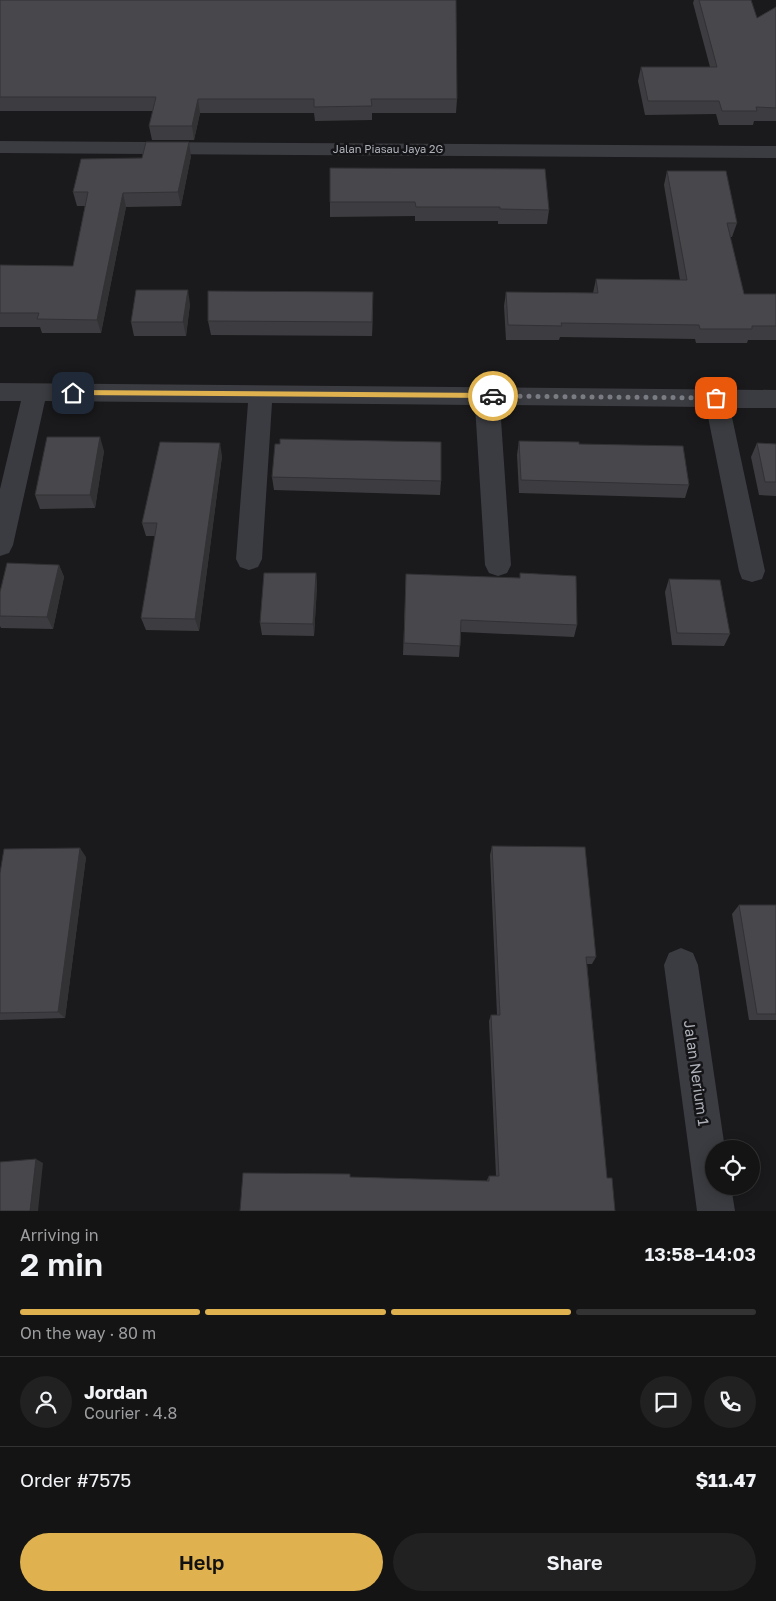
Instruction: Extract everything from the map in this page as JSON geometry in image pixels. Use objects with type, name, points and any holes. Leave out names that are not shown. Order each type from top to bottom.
[{"type":"street","name":"Jalan Piasau Jaya 2G","points":[[0,147],[776,152]]},
{"type":"street","points":[[0,392],[776,399]]},
{"type":"street","points":[[0,545],[35,392]]},
{"type":"street","points":[[249,559],[261,394]]},
{"type":"street","points":[[487,396],[498,565]]},
{"type":"street","points":[[716,398],[752,571]]},
{"type":"street","name":"Jalan Nerium 1","points":[[681,965],[716,1211]]},
{"type":"building","points":[[0,0],[456,0],[457,99],[371,99],[372,106],[314,107],[314,99],[198,99],[192,126],[149,126],[156,97],[0,97]]},
{"type":"building","points":[[699,0],[751,0],[757,18],[776,7],[776,108],[756,107],[757,111],[722,111],[719,101],[648,101],[641,67],[717,67]]},
{"type":"building","points":[[146,142],[189,142],[178,192],[123,193],[97,320],[37,319],[39,313],[0,313],[0,265],[73,266],[88,192],[73,192],[81,159],[142,158]]},
{"type":"building","points":[[330,168],[545,169],[549,210],[500,209],[500,207],[416,207],[415,202],[330,202]]},
{"type":"building","points":[[667,171],[726,171],[737,223],[727,223],[744,294],[776,294],[776,326],[752,326],[752,329],[700,329],[699,325],[561,323],[562,326],[508,325],[506,292],[598,293],[596,279],[687,280]]},
{"type":"building","points":[[136,290],[188,290],[183,322],[131,322]]},
{"type":"building","points":[[208,291],[373,292],[372,322],[208,321]]},
{"type":"building","points":[[47,437],[100,437],[90,495],[35,495]]},
{"type":"building","points":[[280,439],[441,442],[441,481],[272,477],[275,444],[280,444]]},
{"type":"building","points":[[519,441],[683,446],[689,485],[521,480]]},
{"type":"building","points":[[160,442],[220,443],[195,619],[141,618],[157,523],[142,523]]},
{"type":"building","points":[[757,443],[776,444],[776,482],[765,482]]},
{"type":"building","points":[[7,563],[59,565],[47,617],[0,616],[0,592]]},
{"type":"building","points":[[264,573],[316,573],[313,624],[260,623]]},
{"type":"building","points":[[520,573],[576,576],[577,625],[461,620],[460,646],[404,643],[406,574],[520,578]]},
{"type":"building","points":[[669,579],[720,580],[730,634],[677,633]]},
{"type":"building","points":[[492,846],[585,847],[596,957],[586,957],[607,1178],[612,1178],[615,1211],[240,1211],[243,1173],[350,1174],[350,1177],[489,1181],[489,1176],[499,1176],[491,1015],[500,1015]]},
{"type":"building","points":[[80,848],[58,1012],[0,1013],[0,873],[4,849]]},
{"type":"building","points":[[739,905],[776,905],[776,1014],[757,1014]]},
{"type":"building","points":[[36,1159],[30,1211],[0,1211],[0,1162]]},
{"type":"way so far","points":[[493,396],[716,398]]},
{"type":"route","points":[[73,393],[493,396]]}]
